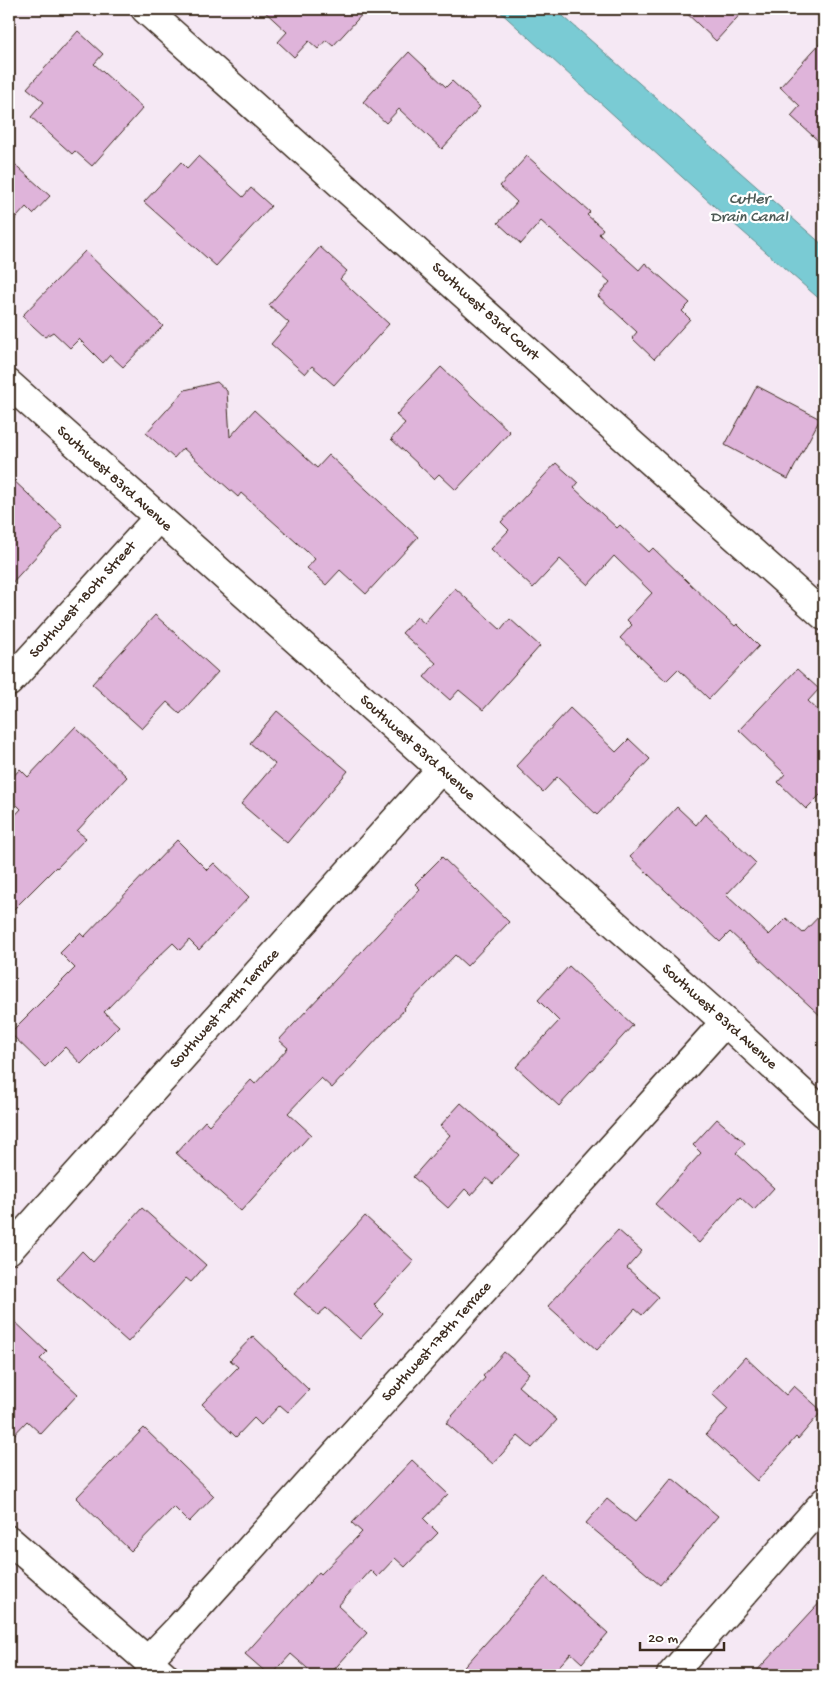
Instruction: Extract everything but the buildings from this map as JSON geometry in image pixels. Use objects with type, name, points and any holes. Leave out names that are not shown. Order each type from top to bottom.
[{"type":"street","name":"Southwest 83rd Court","points":[[146,9],[824,616]]},
{"type":"street","name":"Southwest 83rd Avenue","points":[[9,384],[824,1112]]},
{"type":"street","name":"Southwest 180th Street","points":[[9,682],[158,518]]},
{"type":"street","name":"Southwest 179th Terrace","points":[[9,1250],[441,769]]},
{"type":"street","name":"Southwest 178th Terrace","points":[[156,1668],[190,1616],[725,1022]]},
{"type":"street","points":[[671,1675],[824,1502]]},
{"type":"street","points":[[9,1540],[156,1668]]},
{"type":"water","name":"Cutler Drain Canal","points":[[497,9],[555,9],[824,246],[824,303],[725,216]]}]
